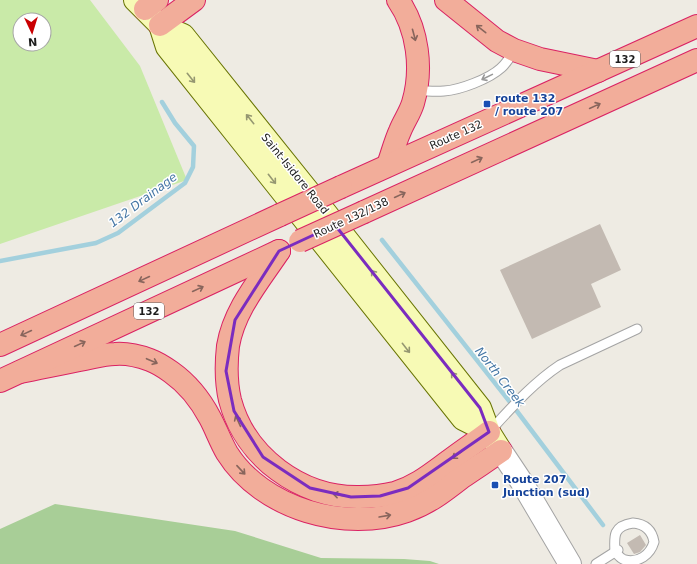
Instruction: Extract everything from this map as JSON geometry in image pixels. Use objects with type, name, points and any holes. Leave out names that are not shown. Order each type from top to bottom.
[{"type":"highway","points":[[160,26],[194,0]]},
{"type":"highway","points":[[388,166],[400,130],[413,104],[418,72],[418,54],[414,35],[398,0]]},
{"type":"highway","points":[[446,0],[497,41],[514,50],[540,59],[598,71]]},
{"type":"highway","name":"Route 132","points":[[0,345],[280,215],[697,26]]},
{"type":"highway","name":"Route 132/138","points":[[20,372],[300,241],[690,63]]},
{"type":"highway","points":[[279,251],[239,311],[228,345],[226,371],[230,399],[241,428],[263,457],[278,470],[310,488],[326,493],[351,497],[380,496],[408,488],[421,481],[489,432]]},
{"type":"highway","points":[[0,381],[20,372],[114,354],[131,354],[152,360],[174,374],[196,395],[228,453],[240,469],[252,481],[269,494],[299,508],[332,517],[359,520],[406,511],[430,501],[501,451]]},
{"type":"main road","name":"Saint-Isidore Road","points":[[146,3],[160,26],[175,41],[325,212],[480,408],[489,432],[501,451]]},
{"type":"street","name":"Saint-Isidore Road","points":[[501,451],[521,481],[569,564]]},
{"type":"lane","points":[[416,90],[435,92],[446,91],[459,89],[474,83],[502,68],[514,50]]},
{"type":"lane","points":[[489,432],[513,406],[549,372],[560,365],[637,329]]},
{"type":"lane","points":[[637,523],[643,525],[651,532],[654,542],[650,552],[645,557],[633,561],[623,560],[616,551],[614,537],[616,531],[621,526],[637,523]]},
{"type":"lane","points":[[596,564],[616,551]]},
{"type":"highlighted area","points":[[335,225],[480,408],[489,432],[408,488],[380,496],[351,497],[310,488],[263,457],[234,411],[226,371],[235,320],[279,251]]},
{"type":"green space","points":[[0,0],[90,0],[140,66],[187,180],[0,244]]},
{"type":"green space","points":[[55,504],[235,531],[321,558],[404,559],[430,561],[439,564],[0,564],[0,529]]},
{"type":"building","points":[[600,224],[621,270],[591,284],[601,307],[532,339],[500,270]]},
{"type":"building","points":[[640,535],[646,545],[640,552],[634,554],[627,543]]},
{"type":"waterway","name":"132 Drainage","points":[[0,261],[96,243],[118,233],[185,183],[193,167],[194,146],[175,123],[162,102]]},
{"type":"waterway","name":"North Creek","points":[[382,240],[513,406],[603,525]]},
{"type":"place","name":"route 132 / route 207","points":[[487,104]]},
{"type":"place","name":"Route 207 Junction (sud)","points":[[495,485]]}]
